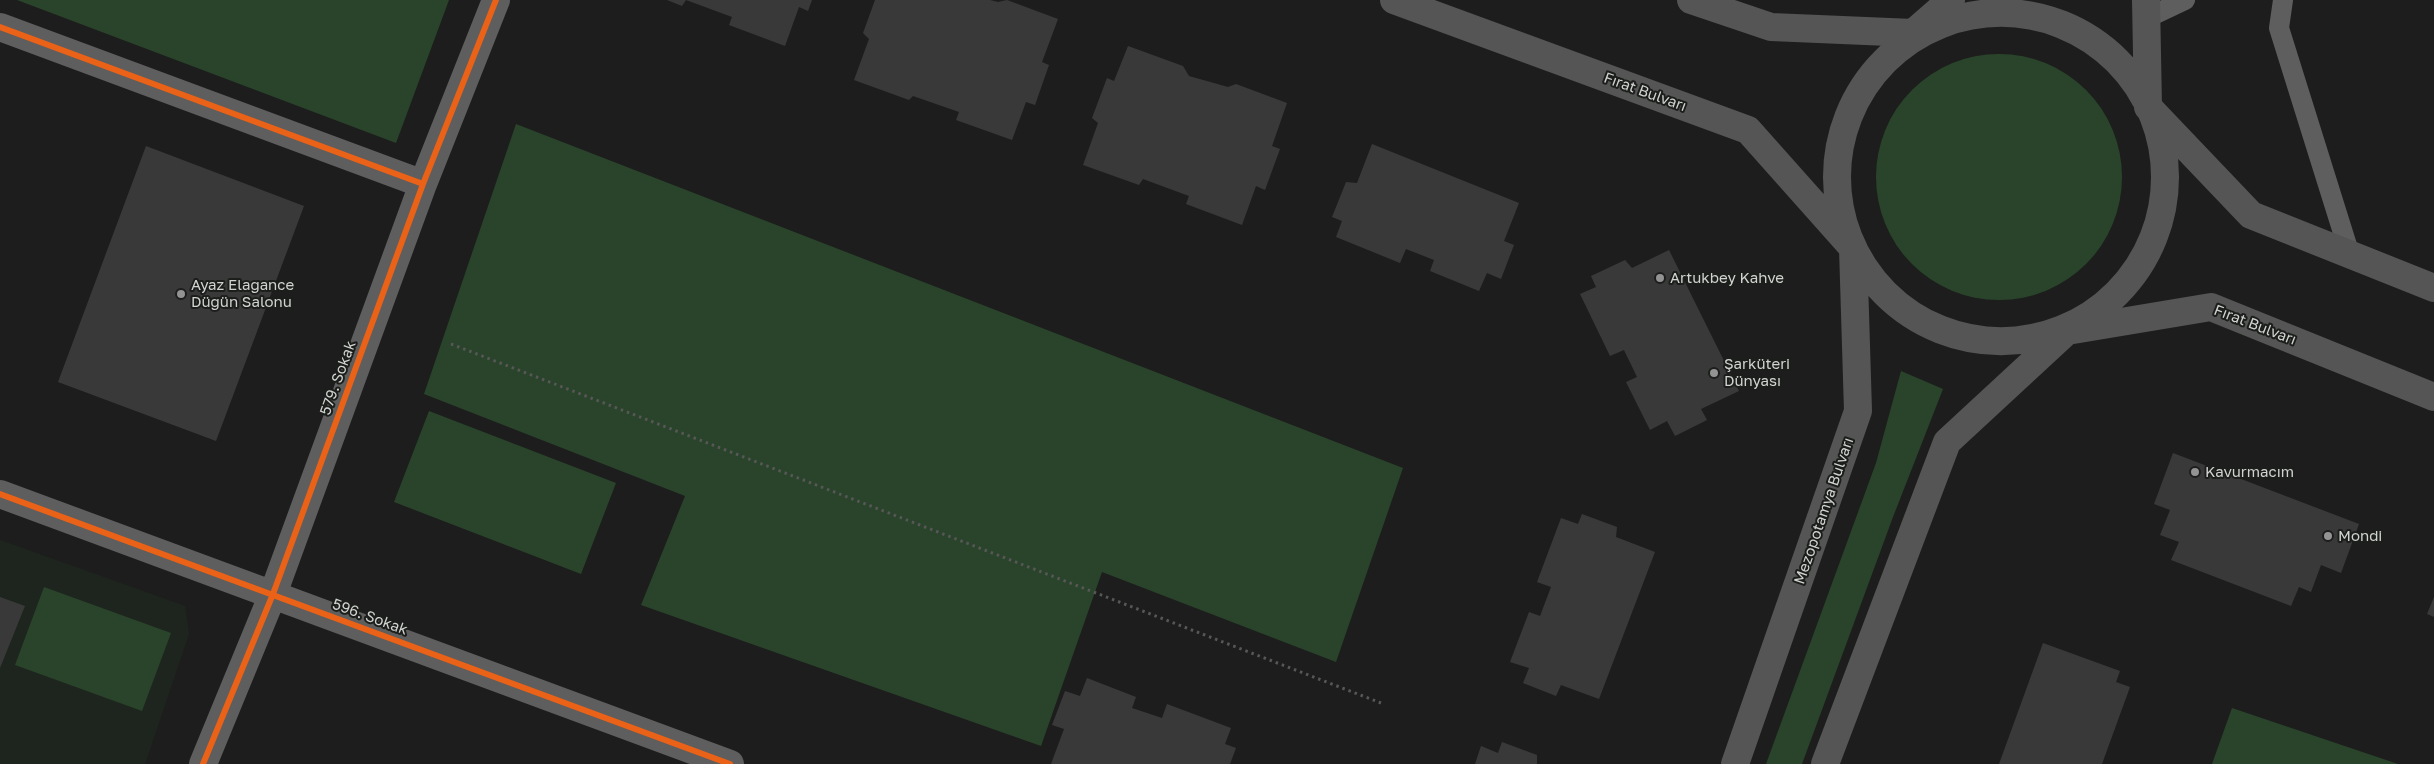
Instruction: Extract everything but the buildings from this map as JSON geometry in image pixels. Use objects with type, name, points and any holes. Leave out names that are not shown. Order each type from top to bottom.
[{"type":"main road","name":"Fırat Bulvarı","points":[[1394,0],[1748,130],[1853,248],[1881,292],[1922,323],[1971,340],[2022,342],[2067,331],[2211,307],[2434,397]]},
{"type":"main road","points":[[1691,0],[1771,27],[1913,32],[1968,15],[2023,14],[2075,30],[2120,62],[2148,108],[2166,157],[2164,209],[2146,257],[2114,298],[2067,331],[1947,442],[1825,764]]},
{"type":"main road","points":[[1853,248],[1837,203],[1837,154],[1851,107],[1878,66],[1913,32],[1951,0]]},
{"type":"main road","points":[[2146,9],[2148,108],[2251,215],[2434,288]]},
{"type":"main road","name":"Mezopotamya Bulvarı","points":[[1735,764],[1858,411],[1853,248]]},
{"type":"street","name":"579. Sokak","points":[[203,764],[273,594],[423,184],[496,0]]},
{"type":"street","points":[[0,27],[423,184]]},
{"type":"street","name":"596. Sokak","points":[[0,494],[730,764]]},
{"type":"lane","points":[[2146,9],[2185,0]]},
{"type":"lane","points":[[2283,0],[2279,28],[2350,255]]},
{"type":"path","points":[[451,344],[1381,703]]},
{"type":"shaded area","points":[[0,540],[185,606],[189,634],[145,764],[0,764]]},
{"type":"green space","points":[[17,0],[449,0],[396,143]]},
{"type":"green space","points":[[1987,54],[2011,54],[2035,59],[2057,68],[2086,90],[2108,119],[2113,130],[2120,153],[2122,177],[2120,201],[2113,224],[2108,235],[2086,264],[2057,286],[2035,295],[2011,300],[1987,300],[1963,295],[1941,286],[1921,272],[1904,255],[1890,235],[1881,213],[1876,189],[1876,165],[1881,141],[1890,119],[1904,99],[1921,82],[1941,68],[1963,59]]},
{"type":"green space","points":[[516,124],[1403,468],[1336,662],[1102,572],[1041,746],[641,605],[685,496],[424,394]]},
{"type":"green space","points":[[1901,371],[1943,389],[1893,517],[1802,764],[1766,764],[1876,463]]},
{"type":"green space","points":[[429,411],[616,483],[581,574],[394,502]]},
{"type":"green space","points":[[44,587],[171,633],[142,711],[15,665]]},
{"type":"green space","points":[[2232,708],[2398,764],[2212,764]]},
{"type":"cycle path","points":[[203,764],[273,594],[423,184],[496,0]]},
{"type":"cycle path","points":[[0,27],[423,184]]},
{"type":"cycle path","points":[[0,494],[730,764]]},
{"type":"place","name":"Artukbey Kahve","points":[[1660,278]]},
{"type":"place","name":"Ayaz Elagance Düğün Salonu","points":[[181,294]]},
{"type":"place","name":"Şarküteri Dünyası","points":[[1714,373]]},
{"type":"place","name":"Kavurmacım","points":[[2195,472]]},
{"type":"place","name":"Mondi","points":[[2328,536]]}]
